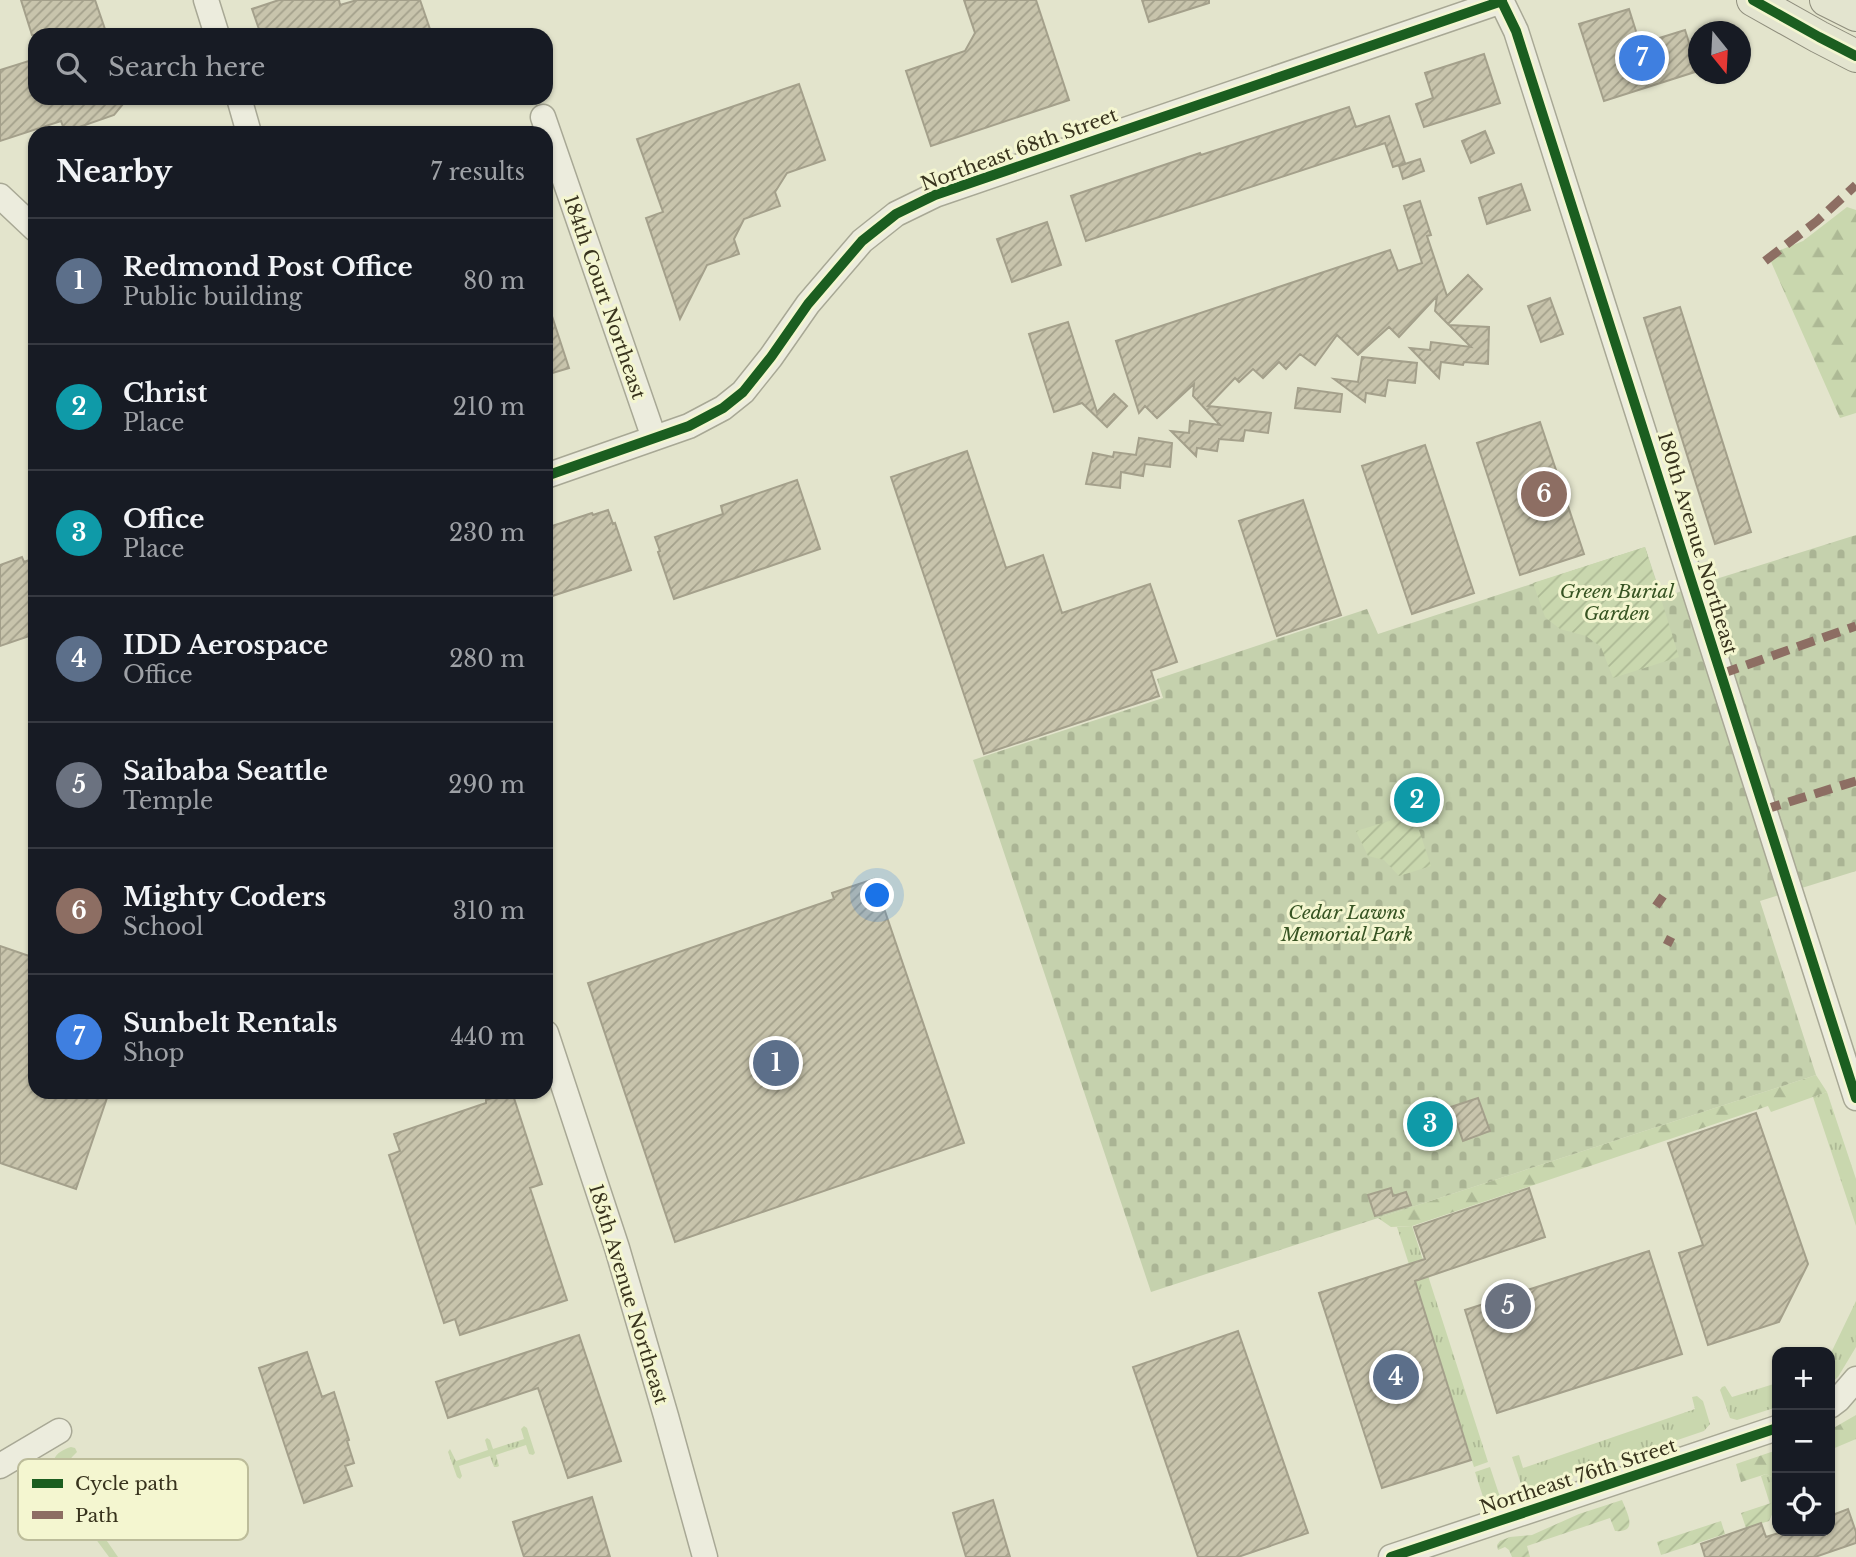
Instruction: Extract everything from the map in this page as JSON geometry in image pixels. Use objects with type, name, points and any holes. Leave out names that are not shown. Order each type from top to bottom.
[{"type":"main road","points":[[1753,0],[1856,56]]},
{"type":"main road","points":[[1826,0],[1856,15]]},
{"type":"street","points":[[206,0],[216,28]]},
{"type":"street","name":"Northeast 68th Street","points":[[553,474],[689,426],[723,408],[743,392],[808,304],[862,241],[896,215],[935,195],[1502,0]]},
{"type":"street","name":"180th Avenue Northeast","points":[[1502,0],[1520,43],[1856,1098]]},
{"type":"street","points":[[241,105],[247,126]]},
{"type":"street","name":"184th Court Northeast","points":[[543,117],[546,126]]},
{"type":"street","name":"184th Court Northeast","points":[[553,146],[654,438]]},
{"type":"street","points":[[0,196],[28,222]]},
{"type":"street","name":"185th Avenue Northeast","points":[[553,1054],[617,1248],[705,1557]]},
{"type":"street","points":[[1835,1402],[1856,1379]]},
{"type":"street","name":"Northeast 76th Street","points":[[1391,1557],[1772,1430]]},
{"type":"street","points":[[0,1466],[59,1431]]},
{"type":"green space","points":[[1847,207],[1856,210],[1856,413],[1840,418],[1768,255],[1803,241]]},
{"type":"green space","name":"Cedar Lawns Memorial Park","points":[[1856,535],[1856,871],[1760,901],[1816,1075],[1151,1292],[973,760],[1163,698],[1157,679],[1367,609],[1378,634],[1645,547],[1662,598]]},
{"type":"green space","name":"Green Burial Garden","points":[[1645,547],[1679,657],[1613,678],[1601,647],[1586,636],[1560,629],[1545,617],[1533,583]]},
{"type":"green space","points":[[1396,819],[1419,830],[1431,866],[1399,876],[1384,860],[1368,856],[1356,831]]},
{"type":"green space","points":[[1816,1075],[1827,1092],[1771,1112],[1768,1106],[1412,1226],[1391,1227],[1378,1218]]},
{"type":"green space","points":[[1827,1092],[1856,1179],[1856,1226],[1813,1097]]},
{"type":"green space","points":[[1412,1226],[1488,1462],[1474,1467],[1397,1227]]},
{"type":"green space","points":[[1856,1301],[1856,1347],[1835,1380],[1834,1347]]},
{"type":"green space","points":[[1772,1385],[1772,1409],[1737,1420],[1730,1418],[1720,1390],[1722,1387],[1725,1386],[1732,1397]]},
{"type":"green space","points":[[1697,1396],[1703,1401],[1710,1424],[1704,1431],[1525,1492],[1523,1490],[1512,1457],[1519,1455],[1523,1468],[1695,1409],[1692,1397]]},
{"type":"green space","points":[[1856,1415],[1856,1439],[1835,1448],[1835,1427]]},
{"type":"green space","points":[[524,1426],[535,1453],[533,1455],[529,1454],[526,1445],[496,1455],[497,1467],[494,1467],[490,1456],[459,1466],[462,1476],[460,1479],[457,1477],[448,1452],[450,1449],[456,1461],[488,1450],[485,1440],[487,1438],[493,1449],[524,1439],[521,1429]]},
{"type":"green space","points":[[71,1447],[77,1452],[70,1459],[55,1459]]},
{"type":"green space","points":[[1772,1452],[1772,1477],[1766,1474],[1741,1482],[1736,1464]]},
{"type":"green space","points":[[1490,1467],[1500,1497],[1498,1501],[1488,1505],[1475,1472]]},
{"type":"green space","points":[[1766,1474],[1772,1477],[1770,1504],[1761,1476]]},
{"type":"green space","points":[[1622,1500],[1629,1521],[1627,1529],[1615,1531],[1610,1518],[1527,1546],[1530,1557],[1512,1557],[1505,1547],[1498,1550],[1500,1541],[1532,1535],[1579,1514]]},
{"type":"green space","points":[[1772,1503],[1769,1521],[1746,1528],[1741,1513]]},
{"type":"green space","points":[[1721,1521],[1725,1534],[1661,1555],[1657,1542]]},
{"type":"green space","points":[[97,1540],[106,1540],[118,1557],[109,1557]]},
{"type":"building","points":[[21,0],[95,0],[105,28],[30,28]]},
{"type":"building","points":[[279,0],[339,0],[340,5],[357,0],[420,0],[430,28],[259,28],[252,9]]},
{"type":"building","points":[[964,0],[1036,0],[1069,100],[931,146],[906,71],[965,51],[975,33]]},
{"type":"building","points":[[1142,0],[1209,0],[1209,3],[1149,22]]},
{"type":"building","points":[[1629,9],[1640,44],[1685,30],[1688,39],[1688,74],[1604,101],[1579,24]]},
{"type":"building","points":[[1484,54],[1500,103],[1424,127],[1416,104],[1433,98],[1425,73]]},
{"type":"building","points":[[28,61],[28,105],[122,105],[114,115],[82,126],[63,126],[61,121],[46,126],[28,126],[28,132],[0,141],[0,70]]},
{"type":"building","points":[[799,84],[825,160],[787,173],[775,192],[780,206],[744,219],[734,239],[739,254],[707,265],[680,319],[646,218],[663,212],[637,139]]},
{"type":"building","points":[[1349,107],[1356,127],[1389,116],[1405,163],[1393,167],[1385,143],[1086,241],[1071,196]]},
{"type":"building","points":[[1485,131],[1494,153],[1471,163],[1462,141]]},
{"type":"building","points":[[1420,159],[1424,171],[1403,179],[1399,166]]},
{"type":"building","points":[[1521,184],[1530,210],[1487,224],[1479,198]]},
{"type":"building","points":[[1420,201],[1431,235],[1427,236],[1447,296],[1468,275],[1482,289],[1448,324],[1435,311],[1437,296],[1399,337],[1389,327],[1358,355],[1337,335],[1315,365],[1300,354],[1286,369],[1279,362],[1263,378],[1253,369],[1239,382],[1235,378],[1208,406],[1271,413],[1268,433],[1245,430],[1243,441],[1219,439],[1217,451],[1197,448],[1196,456],[1171,431],[1189,433],[1190,421],[1220,425],[1193,396],[1194,384],[1157,418],[1145,406],[1139,413],[1116,341],[1390,250],[1398,271],[1422,263],[1404,206]]},
{"type":"building","points":[[1047,222],[1061,265],[1012,282],[997,239]]},
{"type":"building","points":[[1550,298],[1563,334],[1541,342],[1528,306]]},
{"type":"building","points":[[1680,307],[1751,532],[1715,544],[1644,318]]},
{"type":"building","points":[[553,319],[569,368],[553,373]]},
{"type":"building","points":[[1068,322],[1097,412],[1114,394],[1127,406],[1107,427],[1082,403],[1054,412],[1029,334]]},
{"type":"building","points":[[1449,325],[1489,327],[1488,364],[1441,362],[1439,378],[1410,348],[1430,350],[1431,342],[1471,347]]},
{"type":"building","points":[[1362,357],[1417,363],[1415,383],[1388,380],[1385,396],[1366,393],[1365,402],[1334,379],[1358,382]]},
{"type":"building","points":[[1298,388],[1342,394],[1340,412],[1295,408]]},
{"type":"building","points":[[1540,422],[1584,554],[1520,575],[1477,443]]},
{"type":"building","points":[[1139,438],[1172,443],[1170,467],[1145,464],[1143,476],[1121,472],[1120,488],[1086,484],[1093,453],[1113,457],[1114,452],[1136,455]]},
{"type":"building","points":[[1425,445],[1474,593],[1412,614],[1362,466]]},
{"type":"building","points":[[967,451],[1006,568],[1043,555],[1062,613],[1150,584],[1177,662],[1151,671],[1159,696],[984,754],[891,477]]},
{"type":"building","points":[[797,480],[820,549],[674,599],[655,537],[723,514],[721,506]]},
{"type":"building","points":[[1303,500],[1341,615],[1277,636],[1239,521]]},
{"type":"building","points":[[608,510],[631,570],[553,596],[553,526],[592,513],[593,515]]},
{"type":"building","points":[[22,557],[24,562],[28,561],[28,636],[0,646],[0,565]]},
{"type":"building","points":[[874,879],[964,1143],[675,1242],[588,983],[834,899],[832,893]]},
{"type":"building","points":[[0,946],[28,956],[28,1099],[107,1099],[76,1189],[0,1163]]},
{"type":"building","points":[[1478,1098],[1490,1131],[1463,1141],[1451,1107]]},
{"type":"building","points":[[514,1099],[542,1184],[530,1188],[567,1300],[460,1335],[455,1319],[444,1323],[389,1155],[400,1151],[394,1134],[486,1103],[486,1100]]},
{"type":"building","points":[[1756,1113],[1808,1264],[1779,1322],[1708,1345],[1679,1253],[1703,1245],[1668,1143]]},
{"type":"building","points":[[1391,1188],[1393,1196],[1406,1192],[1411,1205],[1375,1216],[1368,1195]]},
{"type":"building","points":[[1529,1188],[1545,1237],[1415,1281],[1471,1460],[1382,1488],[1319,1293],[1425,1259],[1414,1227]]},
{"type":"building","points":[[1649,1251],[1682,1354],[1497,1413],[1465,1310]]},
{"type":"building","points":[[1238,1331],[1308,1533],[1238,1557],[1198,1557],[1133,1367]]},
{"type":"building","points":[[579,1335],[621,1461],[568,1478],[538,1388],[448,1418],[436,1382]]},
{"type":"building","points":[[307,1352],[322,1397],[334,1392],[354,1463],[345,1466],[352,1486],[304,1503],[259,1368]]},
{"type":"building","points":[[592,1497],[610,1557],[524,1557],[513,1522]]},
{"type":"building","points":[[993,1500],[1010,1557],[966,1557],[953,1513]]},
{"type":"building","points":[[1848,1509],[1856,1532],[1856,1543],[1815,1557],[1705,1557],[1701,1544],[1761,1523],[1766,1537],[1835,1536],[1835,1514]]},
{"type":"marked path","points":[[1765,261],[1817,221],[1856,185]]},
{"type":"marked path","points":[[1721,674],[1856,626]]},
{"type":"marked path","points":[[1763,810],[1856,781]]},
{"type":"marked path","points":[[1656,906],[1663,896]]},
{"type":"marked path","points":[[1665,939],[1673,943]]},
{"type":"cycle path","points":[[1501,0],[1516,31],[1856,1098]]},
{"type":"cycle path","points":[[1753,0],[1856,56]]},
{"type":"cycle path","points":[[553,474],[689,426],[723,408],[743,392],[808,304],[862,241],[896,214],[935,195],[1502,1]]},
{"type":"cycle path","points":[[1391,1557],[1772,1430]]},
{"type":"place","name":"Sunbelt Rentals","points":[[1642,58]]},
{"type":"place","name":"Mighty Coders","points":[[1544,494]]},
{"type":"place","name":"Christ","points":[[1417,800]]},
{"type":"place","name":"Redmond Post Office","points":[[776,1063]]},
{"type":"place","name":"Office","points":[[1430,1124]]},
{"type":"place","name":"Saibaba Seattle","points":[[1508,1306]]},
{"type":"place","name":"IDD Aerospace","points":[[1396,1377]]}]
